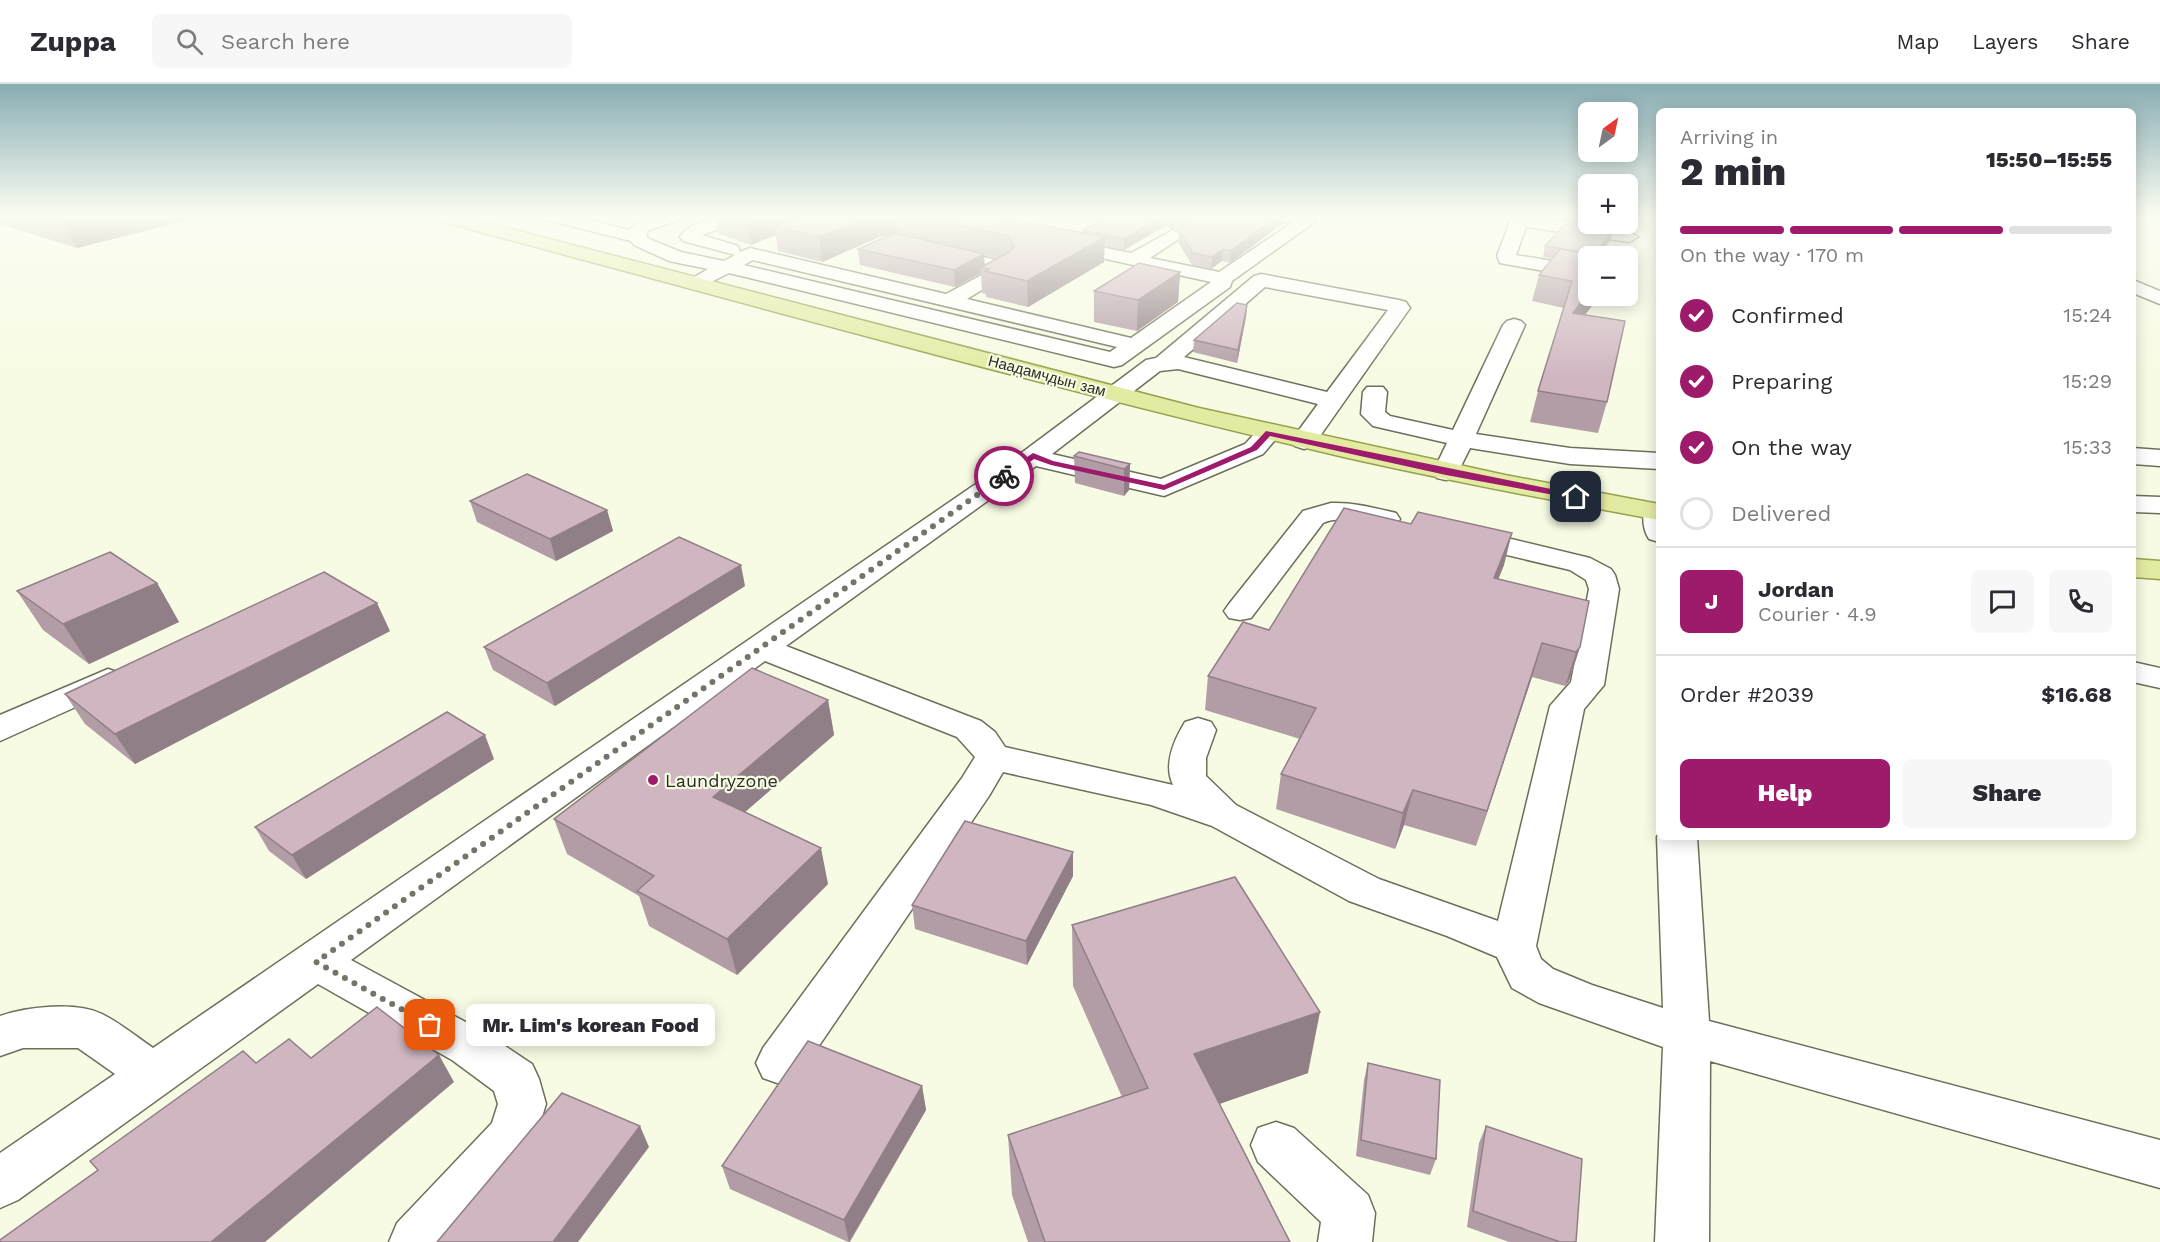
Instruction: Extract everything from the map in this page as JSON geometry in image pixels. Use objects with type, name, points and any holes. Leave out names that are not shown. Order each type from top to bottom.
[{"type":"main road","name":"Наадамчдын зам","points":[[645,270],[1103,380],[1269,433],[1656,519]]},
{"type":"main road","points":[[2136,568],[2160,570]]},
{"type":"street","points":[[694,283],[721,270]]},
{"type":"street","points":[[737,270],[1103,380],[1164,362],[1178,362],[1333,401]]},
{"type":"street","points":[[818,270],[1135,345]]},
{"type":"street","points":[[826,272],[830,270]]},
{"type":"street","points":[[948,301],[1003,270]]},
{"type":"street","points":[[1183,270],[1222,279],[1235,270]]},
{"type":"street","points":[[0,1183],[1033,456],[1135,345],[1223,283],[1222,279]]},
{"type":"street","points":[[1164,362],[1261,280],[1398,306],[1400,308],[1304,441]]},
{"type":"street","points":[[2136,287],[2160,298]]},
{"type":"street","points":[[1446,472],[1514,325]]},
{"type":"street","points":[[1375,392],[1373,414],[1376,419],[1462,438],[1570,456],[1656,461]]},
{"type":"street","points":[[1033,456],[1051,463],[1164,488],[1254,448],[1269,433]]},
{"type":"street","points":[[2136,456],[2160,458]]},
{"type":"street","points":[[2136,504],[2160,505]]},
{"type":"street","points":[[1240,611],[1313,517],[1326,510],[1339,509],[1580,564],[1600,575],[1604,590],[1587,685],[1567,706],[1514,946],[1528,976],[1557,991],[1687,1035],[2160,1164]]},
{"type":"street","points":[[761,648],[969,729],[982,740],[993,757],[1157,793],[1226,816],[1364,890],[1462,924],[1514,946]]},
{"type":"street","points":[[0,729],[136,667]]},
{"type":"street","points":[[2136,673],[2160,678]]},
{"type":"street","points":[[1198,730],[1185,764],[1189,784],[1226,816]]},
{"type":"street","points":[[780,1063],[976,787],[993,757]]},
{"type":"street","points":[[1677,840],[1687,1035],[1682,1242]]},
{"type":"street","points":[[316,962],[468,1046],[515,1079],[522,1104],[513,1136],[416,1242]]},
{"type":"street","points":[[0,1036],[23,1028],[86,1028],[155,1075]]},
{"type":"street","points":[[1276,1145],[1348,1213],[1344,1242]]},
{"type":"building","points":[[987,270],[1046,270],[1027,281],[985,271]]},
{"type":"building","points":[[1128,270],[1180,272],[1138,300],[1094,291]]},
{"type":"building","points":[[1543,270],[1578,270],[1578,306],[1573,313],[1625,321],[1607,402],[1538,391],[1572,281],[1539,275]]},
{"type":"building","points":[[1237,303],[1247,305],[1238,350],[1194,340]]},
{"type":"building","points":[[1079,452],[1130,464],[1124,469],[1074,456]]},
{"type":"building","points":[[527,474],[607,510],[550,539],[470,501]]},
{"type":"building","points":[[1344,508],[1411,524],[1418,512],[1512,533],[1494,578],[1589,601],[1580,647],[1576,652],[1542,643],[1487,811],[1413,790],[1403,813],[1281,774],[1316,708],[1208,676],[1243,622],[1269,630]]},
{"type":"building","points":[[679,537],[741,565],[547,683],[484,647]]},
{"type":"building","points":[[110,552],[157,583],[63,624],[17,591]]},
{"type":"building","points":[[324,572],[377,603],[115,734],[65,694]]},
{"type":"building","points":[[752,668],[828,700],[713,797],[821,848],[727,939],[637,891],[654,876],[554,819]]},
{"type":"building","points":[[447,712],[485,735],[292,855],[255,827]]},
{"type":"building","points":[[965,821],[1073,852],[1026,941],[912,905]]},
{"type":"building","points":[[1235,877],[1320,1012],[1194,1054],[1290,1242],[1045,1242],[1008,1135],[1148,1088],[1072,925]]},
{"type":"building","points":[[377,1007],[439,1055],[211,1242],[0,1242],[98,1170],[90,1161],[243,1051],[256,1063],[289,1039],[311,1058]]},
{"type":"building","points":[[808,1041],[922,1086],[844,1220],[722,1166]]},
{"type":"building","points":[[1368,1063],[1440,1080],[1436,1159],[1361,1140]]},
{"type":"building","points":[[562,1093],[640,1126],[553,1242],[437,1242]]},
{"type":"building","points":[[1486,1126],[1582,1159],[1576,1242],[1560,1242],[1473,1211]]},
{"type":"way so far","points":[[430,1025],[316,962],[1004,476]]},
{"type":"place","name":"Laundryzone","points":[[653,780]]},
{"type":"place","name":"Mr. Lim's korean Food","points":[[430,1025]]},
{"type":"route","points":[[1004,476],[1033,456],[1051,463],[1164,488],[1254,448],[1269,433],[1446,472],[1576,497]]}]
